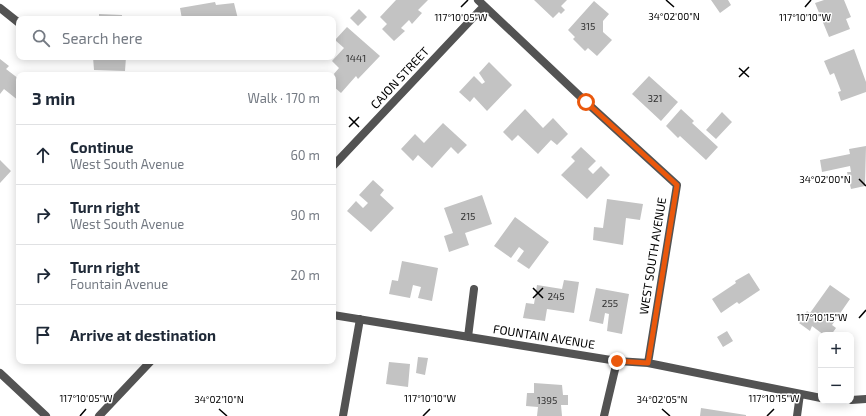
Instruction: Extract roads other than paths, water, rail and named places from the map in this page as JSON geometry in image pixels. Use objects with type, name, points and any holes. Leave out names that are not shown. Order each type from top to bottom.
[{"type":"street","name":"WEST SOUTH AVENUE","points":[[478,0],[677,185],[648,363]]},
{"type":"street","name":"CAJON STREET","points":[[336,163],[484,6]]},
{"type":"street","points":[[0,8],[16,21]]},
{"type":"street","points":[[468,337],[474,289]]},
{"type":"street","name":"FOUNTAIN AVENUE","points":[[336,315],[617,361],[648,363],[818,397]]},
{"type":"street","points":[[343,416],[360,319]]},
{"type":"street","points":[[604,416],[617,361]]},
{"type":"street","points":[[100,416],[148,364]]},
{"type":"street","points":[[0,373],[46,416]]},
{"type":"street","points":[[797,416],[800,394]]},
{"type":"street","points":[[854,400],[866,399]]}]
